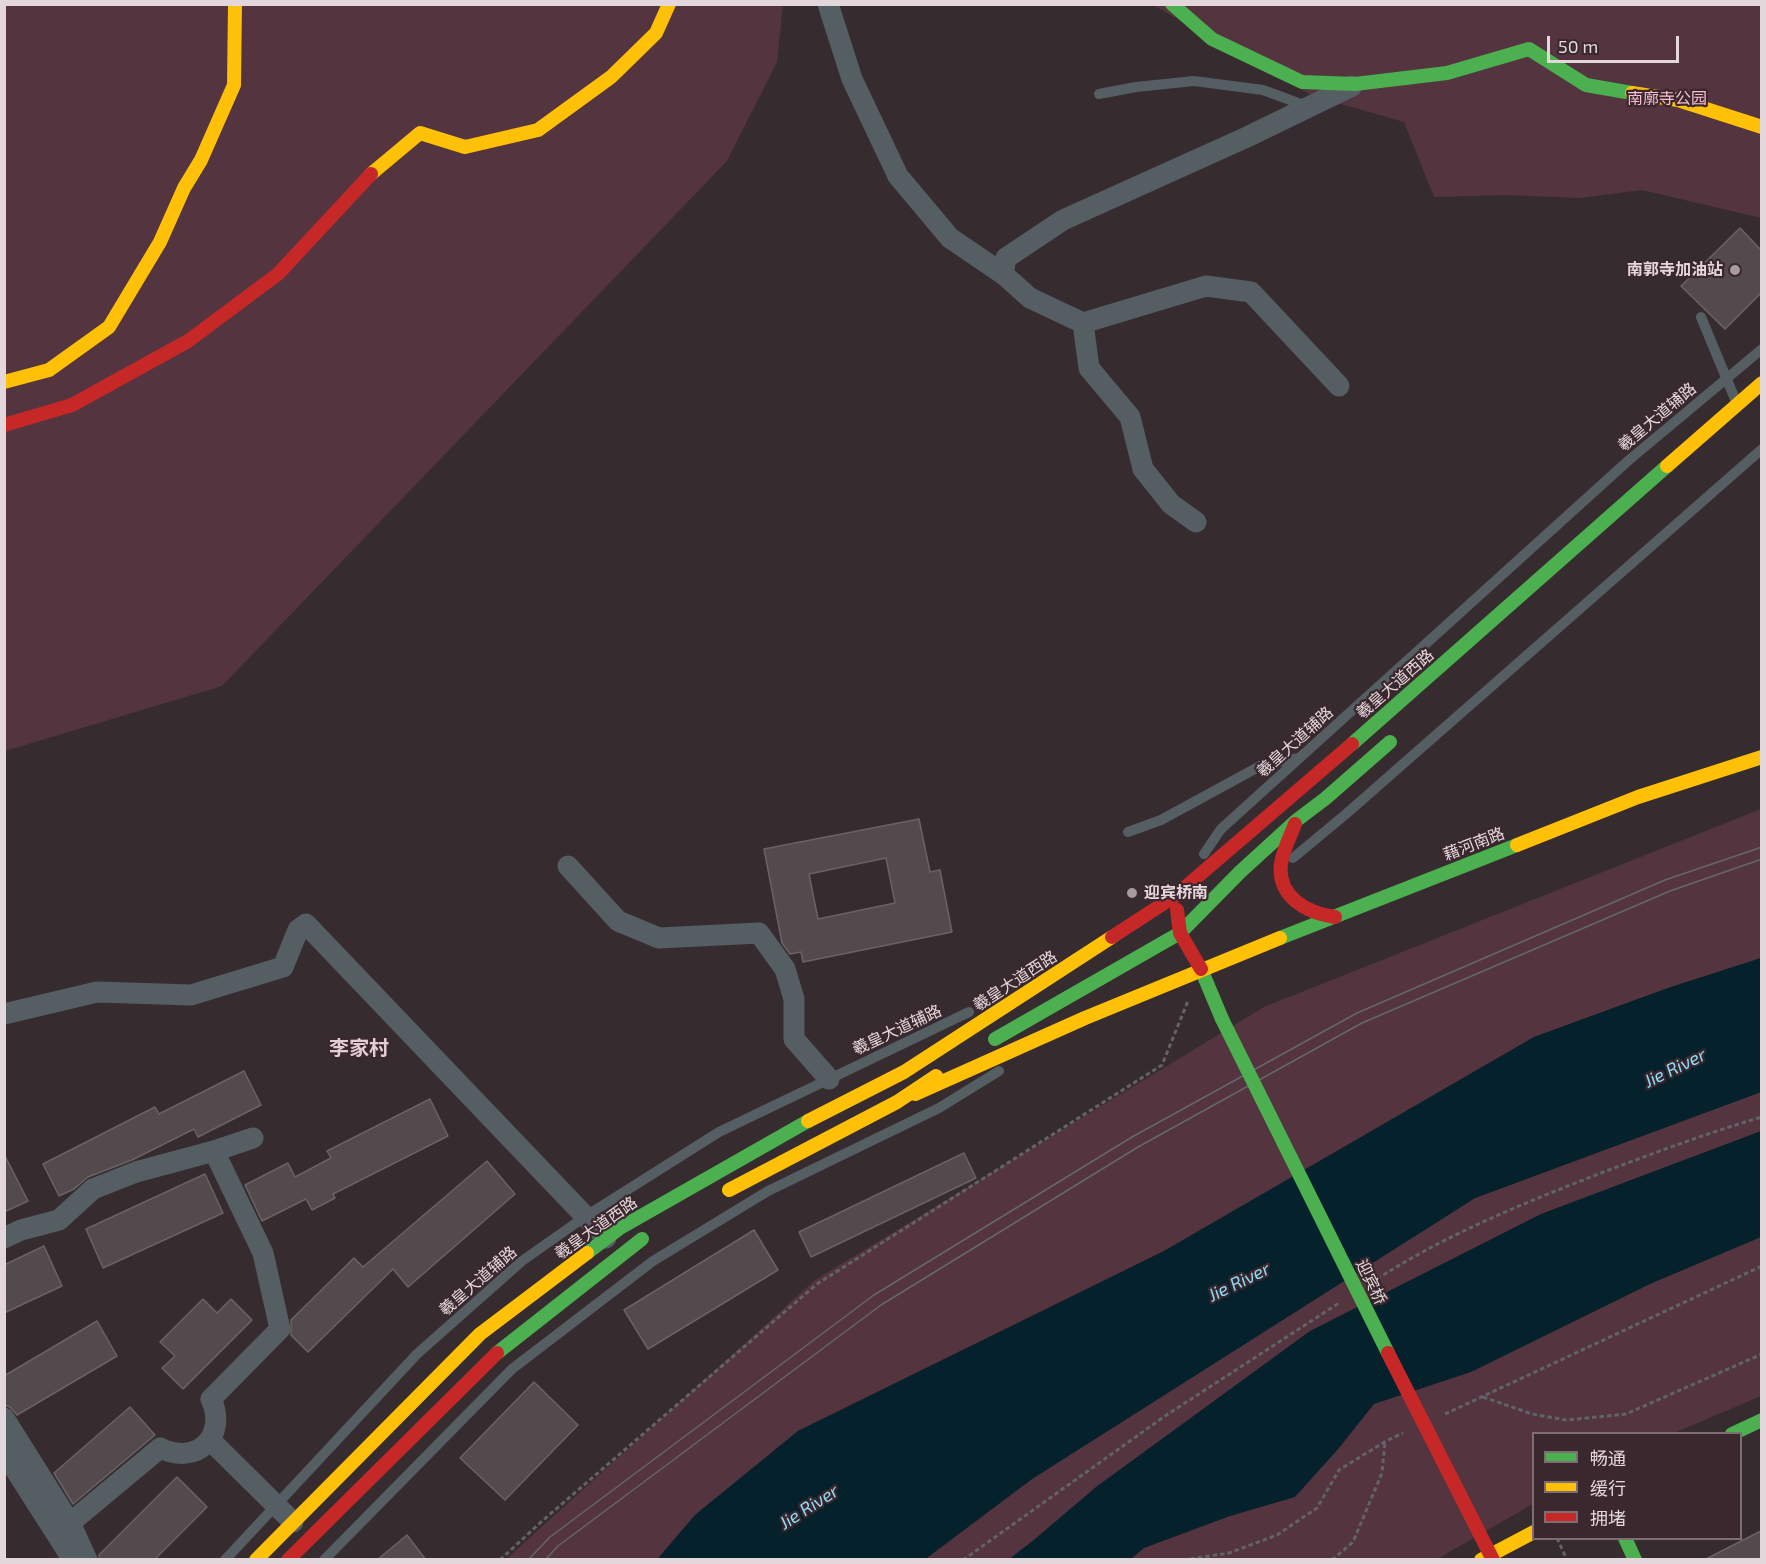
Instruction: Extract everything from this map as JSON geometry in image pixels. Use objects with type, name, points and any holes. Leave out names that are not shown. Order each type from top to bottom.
[{"type":"main road","points":[[4,382],[49,370],[109,327],[160,242],[184,188],[201,160],[234,85],[235,4]]},
{"type":"main road","points":[[4,425],[72,405],[188,340],[278,274],[370,175],[420,133],[465,147],[538,130],[611,77],[656,33],[669,4]]},
{"type":"main road","points":[[1172,4],[1212,39],[1302,82],[1355,84],[1447,73],[1529,49],[1586,85],[1678,100],[1761,127]]},
{"type":"main road","name":"羲皇大道西路","points":[[256,1560],[480,1334],[620,1227],[778,1137],[904,1072],[1175,896],[1761,383]]},
{"type":"main road","points":[[981,1047],[1180,933],[1240,872],[1397,735]]},
{"type":"main road","name":"藉河南路","points":[[897,1102],[1201,969],[1638,797],[1761,757]]},
{"type":"main road","points":[[1297,820],[1286,848],[1271,869],[1292,898],[1304,909],[1318,915],[1335,917]]},
{"type":"main road","points":[[1175,896],[1180,933]]},
{"type":"main road","name":"迎宾桥","points":[[1180,933],[1201,969],[1222,1019],[1493,1560]]},
{"type":"main road","points":[[717,1197],[897,1102],[962,1059]]},
{"type":"main road","points":[[288,1560],[503,1347],[649,1234]]},
{"type":"main road","points":[[1736,1432],[1761,1420]]},
{"type":"main road","points":[[1481,1560],[1532,1533]]},
{"type":"main road","points":[[1625,1540],[1635,1560]]},
{"type":"street","points":[[828,4],[852,79],[898,176],[950,238],[1003,274],[1030,298],[1083,323],[1206,286],[1251,292],[1339,386]]},
{"type":"street","points":[[1003,274],[1006,258],[1063,220],[1247,137],[1355,84]]},
{"type":"street","points":[[1083,323],[1089,368],[1130,417],[1143,469],[1171,504],[1196,522]]},
{"type":"street","points":[[568,866],[618,921],[659,938],[759,933],[785,969],[794,999],[794,1039],[829,1078]]},
{"type":"street","points":[[4,1014],[97,992],[191,995],[283,968],[298,930],[306,924],[606,1238]]},
{"type":"street","points":[[4,1238],[21,1230],[59,1220],[93,1189],[136,1172],[253,1138]]},
{"type":"street","points":[[70,1523],[160,1448],[181,1455],[202,1448],[215,1431],[217,1420],[211,1399],[280,1329],[263,1253],[214,1151]]},
{"type":"street","points":[[4,1418],[70,1523],[87,1560]]},
{"type":"street","points":[[210,1440],[293,1522]]},
{"type":"street","points":[[4,1452],[73,1560]]},
{"type":"lane","points":[[1099,94],[1136,87],[1194,81],[1263,90],[1309,107]]},
{"type":"lane","points":[[1701,317],[1738,404]]},
{"type":"lane","name":"羲皇大道辅路","points":[[225,1560],[417,1354],[522,1261],[586,1216],[718,1132],[989,1003],[1175,896],[1221,829],[1629,460],[1761,349]]},
{"type":"lane","points":[[1240,872],[1271,869],[1355,807],[1761,449]]},
{"type":"lane","points":[[1128,832],[1161,820],[1262,765],[1300,758],[1317,774]]},
{"type":"lane","points":[[324,1560],[512,1369],[653,1261],[768,1191],[939,1108],[1085,1018]]},
{"type":"path","points":[[500,1560],[817,1284],[1162,1065],[1188,1001]]},
{"type":"path","points":[[1440,1416],[1761,1266]]},
{"type":"path","points":[[1483,1397],[1532,1414],[1566,1420],[1626,1414],[1761,1354]]},
{"type":"path","points":[[1183,1560],[1229,1553],[1277,1535],[1317,1508],[1339,1470],[1407,1431]]},
{"type":"path","points":[[1332,1560],[1353,1542],[1382,1473],[1386,1441]]},
{"type":"path","points":[[1558,1540],[1568,1560]]},
{"type":"green space","points":[[5,5],[783,5],[777,62],[727,161],[222,686],[5,751]]},
{"type":"green space","name":"南廓寺公园","points":[[1153,5],[1761,5],[1761,218],[1642,190],[1580,198],[1507,195],[1434,197],[1404,122],[1313,96]]},
{"type":"green space","points":[[1761,809],[1761,958],[1668,988],[1534,1037],[1164,1251],[798,1431],[695,1515],[657,1559],[505,1560],[815,1280],[1264,1007]]},
{"type":"green space","points":[[1761,1092],[1761,1396],[1676,1432],[1532,1432],[1532,1505],[1437,1559],[925,1560],[1032,1479],[1475,1198]]},
{"type":"water","name":"Jie River","points":[[1761,958],[1761,1092],[1475,1198],[1032,1479],[925,1559],[657,1560],[695,1515],[798,1431],[1164,1251],[1534,1037],[1668,988]]},
{"type":"water","points":[[1761,1131],[1761,1237],[1650,1284],[1471,1372],[1374,1404],[1339,1448],[1295,1497],[1230,1516],[1144,1548],[1131,1559],[1008,1560],[1096,1487],[1310,1331],[1541,1214]]},
{"type":"building","points":[[1740,228],[1761,250],[1761,293],[1725,329],[1681,286]]},
{"type":"building","points":[[919,819],[930,872],[940,870],[952,932],[803,962],[801,952],[790,954],[782,943],[764,849]],"holes":[[[886,858],[895,903],[818,919],[809,874]]]},
{"type":"building","points":[[244,1071],[261,1105],[198,1137],[194,1129],[132,1160],[88,1177],[74,1189],[59,1196],[43,1164],[155,1107],[159,1114]]},
{"type":"building","points":[[430,1099],[448,1136],[333,1194],[335,1198],[312,1210],[306,1199],[262,1221],[245,1185],[288,1163],[295,1177],[331,1158],[327,1151]]},
{"type":"building","points":[[964,1153],[976,1178],[811,1257],[799,1232]]},
{"type":"building","points":[[4,1154],[28,1201],[4,1212]]},
{"type":"building","points":[[487,1161],[515,1194],[408,1287],[393,1269],[308,1352],[291,1335],[291,1320],[354,1258],[363,1267]]},
{"type":"building","points":[[205,1174],[223,1213],[103,1268],[86,1229]]},
{"type":"building","points":[[754,1230],[778,1270],[648,1349],[624,1310]]},
{"type":"building","points":[[44,1246],[62,1286],[4,1313],[4,1265]]},
{"type":"building","points":[[203,1299],[217,1313],[231,1299],[252,1320],[183,1389],[162,1368],[175,1356],[160,1342]]},
{"type":"building","points":[[97,1321],[117,1356],[17,1415],[10,1407],[4,1405],[4,1376]]},
{"type":"building","points":[[534,1382],[578,1425],[505,1500],[460,1458]]},
{"type":"building","points":[[130,1407],[155,1435],[73,1504],[54,1473]]},
{"type":"building","points":[[177,1477],[207,1507],[154,1560],[99,1560],[99,1555]]},
{"type":"building","points":[[1761,1531],[1761,1560],[1704,1560]]},
{"type":"building","points":[[407,1535],[426,1560],[377,1560]]},
{"type":"tram line","points":[[528,1560],[550,1537],[874,1295],[1132,1137],[1357,1013],[1665,880],[1762,847]]},
{"type":"tram line","points":[[545,1560],[558,1546],[881,1305],[1138,1147],[1362,1023],[1670,891],[1762,859]]},
{"type":"traffic: fast","points":[[1172,4],[1212,39],[1302,82],[1355,84],[1447,73],[1529,49],[1586,85],[1632,93]]},
{"type":"traffic: fast","points":[[1352,744],[1667,466]]},
{"type":"traffic: fast","points":[[995,1039],[1180,933],[1240,872],[1297,820],[1390,742]]},
{"type":"traffic: fast","points":[[1280,938],[1517,845]]},
{"type":"traffic: fast","points":[[1201,969],[1222,1019]]},
{"type":"traffic: fast","points":[[1222,1019],[1388,1353]]},
{"type":"traffic: fast","points":[[587,1253],[620,1228],[808,1121]]},
{"type":"traffic: fast","points":[[497,1353],[642,1239]]},
{"type":"traffic: fast","points":[[1736,1432],[1762,1420]]},
{"type":"traffic: fast","points":[[1626,1540],[1635,1560]]},
{"type":"traffic: slow","points":[[4,382],[49,370],[109,327],[160,242],[184,188],[201,160],[234,85],[235,4]]},
{"type":"traffic: slow","points":[[371,174],[420,133],[465,147],[538,130],[611,77],[656,33],[669,4]]},
{"type":"traffic: slow","points":[[1632,93],[1678,100],[1762,127]]},
{"type":"traffic: slow","points":[[1667,466],[1762,383]]},
{"type":"traffic: slow","points":[[1517,845],[1638,797],[1762,757]]},
{"type":"traffic: slow","points":[[808,1121],[904,1072],[1112,937]]},
{"type":"traffic: slow","points":[[915,1094],[1085,1018],[1280,938]]},
{"type":"traffic: slow","points":[[729,1190],[897,1102],[936,1076]]},
{"type":"traffic: slow","points":[[256,1560],[480,1334],[587,1253]]},
{"type":"traffic: slow","points":[[1481,1560],[1532,1533]]},
{"type":"traffic: jam","points":[[4,425],[72,405],[188,341],[278,274],[371,174]]},
{"type":"traffic: jam","points":[[1112,937],[1175,896],[1352,744]]},
{"type":"traffic: jam","points":[[1295,824],[1281,864],[1284,886],[1289,894],[1305,907],[1314,912],[1335,917]]},
{"type":"traffic: jam","points":[[1177,910],[1180,933],[1201,969]]},
{"type":"traffic: jam","points":[[288,1560],[497,1353]]},
{"type":"traffic: jam","points":[[1388,1353],[1493,1560]]},
{"type":"place","name":"南郭寺加油站","points":[[1735,270]]},
{"type":"place","name":"迎宾桥南","points":[[1132,893]]},
{"type":"district","name":"李家村","points":[[359,1048]]}]
